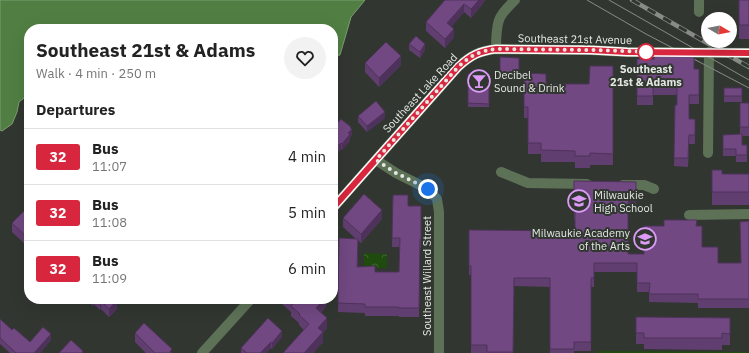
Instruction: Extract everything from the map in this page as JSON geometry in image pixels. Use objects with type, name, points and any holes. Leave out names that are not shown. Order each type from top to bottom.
[{"type":"street","points":[[496,49],[499,20],[515,0]]},
{"type":"street","points":[[699,0],[699,12]]},
{"type":"street","name":"Southeast 21st Avenue","points":[[496,49],[749,53]]},
{"type":"street","name":"Southeast Lake Road","points":[[338,202],[465,61],[485,50],[496,49]]},
{"type":"street","points":[[708,153],[709,52]]},
{"type":"street","name":"Southeast Willard Street","points":[[376,160],[396,173],[428,189],[437,199],[440,212],[439,353]]},
{"type":"street","points":[[501,172],[528,183],[596,184]]},
{"type":"street","points":[[612,185],[644,185],[654,189]]},
{"type":"street","points":[[689,215],[749,214]]},
{"type":"street","points":[[202,353],[246,304]]},
{"type":"green space","points":[[364,253],[387,254],[387,268],[364,268]]},
{"type":"green space","points":[[598,351],[749,352],[749,353],[598,353]]},
{"type":"shaded area","points":[[0,0],[365,0],[351,17],[340,55],[338,55],[338,24],[24,24],[24,98],[19,102],[12,124],[2,131],[0,130]]},
{"type":"building","points":[[445,0],[479,0],[471,9],[464,4],[447,23],[454,29],[445,39],[426,22]]},
{"type":"building","points":[[739,0],[749,0],[749,25],[739,25]]},
{"type":"building","points":[[416,36],[425,44],[420,52],[409,44]]},
{"type":"building","points":[[386,42],[401,56],[379,78],[365,63]]},
{"type":"building","points":[[654,56],[694,56],[694,69],[699,69],[699,95],[689,95],[689,119],[695,119],[695,135],[689,135],[688,158],[674,158],[675,105],[677,105],[677,86],[653,86],[653,96],[637,96],[637,59],[654,59]]},
{"type":"building","points":[[500,57],[519,58],[519,74],[500,73]]},
{"type":"building","points":[[590,66],[613,66],[613,154],[590,153],[590,156],[575,156],[575,151],[541,150],[541,143],[528,143],[528,107],[524,107],[524,73],[546,74],[546,84],[589,84]]},
{"type":"building","points":[[468,74],[489,74],[489,104],[468,103]]},
{"type":"building","points":[[724,88],[742,88],[742,96],[724,96]]},
{"type":"building","points":[[376,101],[385,112],[367,126],[358,116]]},
{"type":"building","points":[[740,103],[749,103],[749,127],[740,127]]},
{"type":"building","points":[[341,119],[352,129],[342,144],[341,143],[339,145],[338,144],[338,122]]},
{"type":"building","points":[[742,134],[742,145],[747,145],[747,155],[736,155],[736,149],[723,149],[723,135]]},
{"type":"building","points":[[712,170],[722,170],[722,174],[749,174],[749,192],[712,192]]},
{"type":"building","points":[[574,181],[636,182],[636,194],[628,202],[628,254],[644,254],[644,226],[664,226],[664,220],[697,220],[696,226],[702,226],[702,247],[718,247],[718,263],[741,263],[740,222],[749,221],[749,299],[698,299],[698,294],[649,294],[650,283],[637,283],[637,263],[594,263],[594,278],[591,278],[591,342],[574,342],[574,349],[550,349],[550,278],[514,278],[513,352],[487,352],[487,345],[471,345],[471,266],[469,266],[469,230],[575,231]]},
{"type":"building","points":[[364,194],[382,210],[361,234],[343,218]]},
{"type":"building","points":[[393,195],[408,195],[408,206],[421,206],[419,308],[365,307],[365,304],[338,303],[339,238],[358,239],[357,267],[375,266],[375,272],[399,272],[400,238],[392,238]]},
{"type":"building","points":[[24,211],[24,234],[12,223]]},
{"type":"building","points":[[104,304],[113,304],[109,309]]},
{"type":"building","points":[[293,304],[320,304],[316,308],[327,318],[318,328],[323,332],[304,353],[283,353],[309,324],[291,306]]},
{"type":"building","points":[[636,317],[730,318],[730,334],[722,333],[722,338],[644,338],[644,333],[636,333]]},
{"type":"building","points":[[268,318],[282,331],[272,343],[271,342],[260,353],[247,353],[241,348]]},
{"type":"building","points":[[0,319],[12,330],[14,328],[30,342],[43,327],[51,334],[34,353],[16,353],[0,338]]},
{"type":"building","points":[[144,323],[172,349],[169,353],[155,353],[135,333]]},
{"type":"building","points":[[71,340],[83,351],[82,353],[59,353]]},
{"type":"tram line","points":[[587,0],[646,34],[749,88]]},
{"type":"tram line","points":[[609,0],[749,80]]},
{"type":"railway","points":[[632,0],[749,67]]},
{"type":"bus line","name":"32","points":[[338,202],[458,67],[473,55],[485,50],[749,53]]},
{"type":"place","name":"Southeast 21st & Adams","points":[[646,52]]},
{"type":"place","name":"Decibel Sound & Drink","points":[[479,81]]},
{"type":"place","name":"Milwaukie High School","points":[[579,201]]},
{"type":"place","name":"Milwaukie Academy of the Arts","points":[[645,239]]},
{"type":"route","points":[[428,189],[396,173],[376,160],[458,67],[473,55],[485,50],[496,49],[648,52],[646,52]]}]
